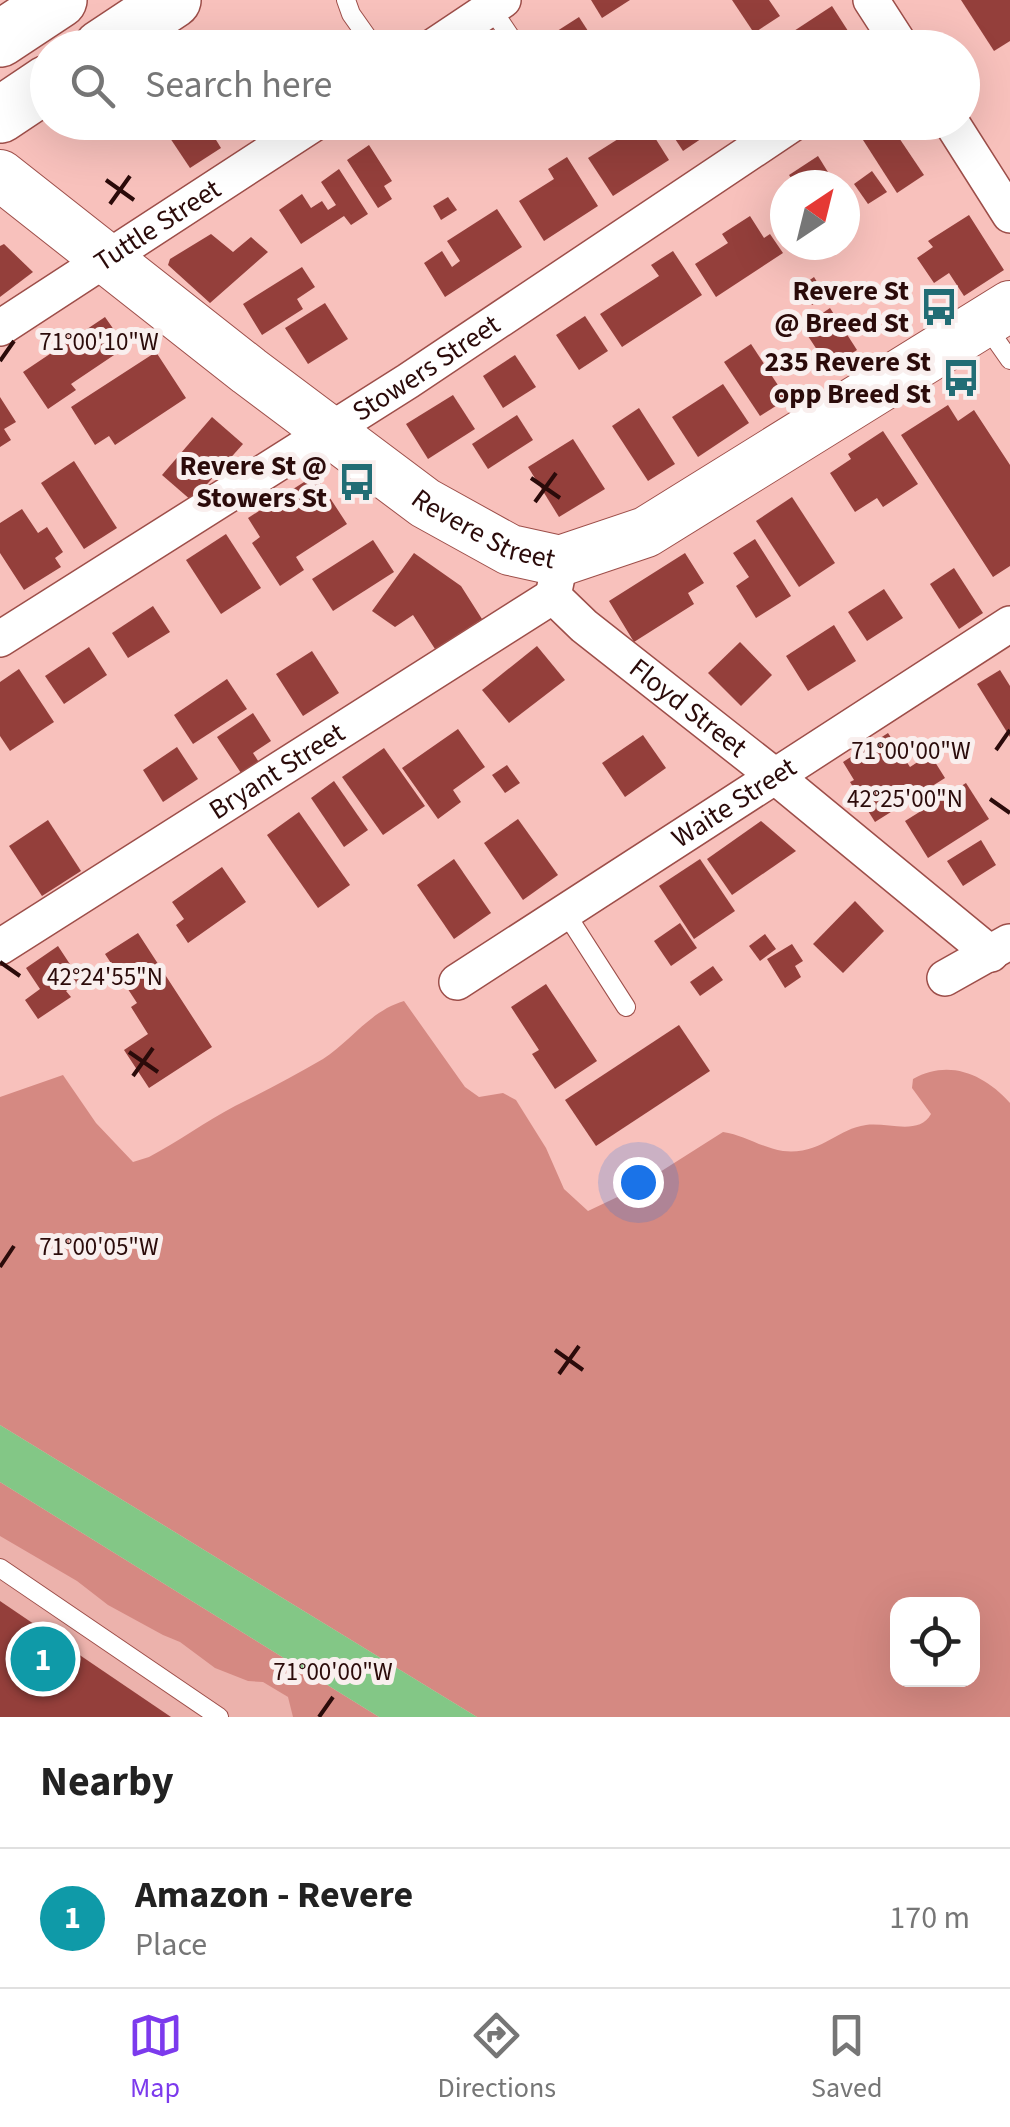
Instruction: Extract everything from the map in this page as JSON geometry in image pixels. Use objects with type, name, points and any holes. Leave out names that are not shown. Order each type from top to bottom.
[{"type":"highway","points":[[0,38],[59,0]]},
{"type":"highway","points":[[128,30],[174,0]]},
{"type":"highway","points":[[0,115],[30,95]]},
{"type":"main road","name":"Revere Street","points":[[0,175],[426,503],[556,579],[646,532],[1001,329]]},
{"type":"street","points":[[871,0],[890,30]]},
{"type":"street","points":[[457,30],[497,4]]},
{"type":"street","name":"Tuttle Street","points":[[0,328],[289,140]]},
{"type":"street","name":"Stowers Street","points":[[0,639],[330,430],[768,140]]},
{"type":"street","points":[[962,140],[1010,215]]},
{"type":"street","name":"Floyd Street","points":[[556,579],[584,626],[1001,948]]},
{"type":"street","name":"Bryant Street","points":[[0,947],[556,579]]},
{"type":"street","name":"Waite Street","points":[[457,982],[1010,624]]},
{"type":"street","points":[[945,978],[1001,948]]},
{"type":"lane","points":[[346,0],[363,30]]},
{"type":"lane","points":[[497,4],[509,30]]},
{"type":"lane","points":[[565,912],[626,1007]]},
{"type":"lane","points":[[0,1568],[219,1717]]},
{"type":"shaded area","points":[[404,1001],[465,1087],[479,1097],[503,1093],[516,1100],[546,1148],[564,1189],[588,1211],[630,1191],[723,1132],[775,1149],[797,1151],[818,1146],[855,1127],[919,1125],[931,1114],[912,1088],[913,1079],[926,1073],[953,1070],[977,1077],[1010,1103],[1010,1717],[477,1717],[0,1425],[0,1097],[63,1075],[96,1123],[133,1162],[149,1157],[323,1059],[371,1019]]},
{"type":"shaded area","points":[[0,1425],[477,1717],[379,1717],[0,1482]]},
{"type":"shaded area","points":[[0,1482],[379,1717],[293,1717],[288,1697],[263,1682],[248,1681],[215,1668],[180,1642],[108,1605],[77,1581],[0,1536]]},
{"type":"shaded area","points":[[0,1504],[318,1717],[0,1717]]},
{"type":"building","points":[[591,0],[630,0],[602,18]]},
{"type":"building","points":[[732,0],[769,0],[780,16],[752,30]]},
{"type":"building","points":[[961,0],[1010,0],[1010,41],[994,51]]},
{"type":"building","points":[[832,6],[847,30],[795,30]]},
{"type":"building","points":[[579,17],[587,30],[559,30]]},
{"type":"building","points":[[171,140],[216,140],[221,148],[190,168]]},
{"type":"building","points":[[616,140],[656,140],[669,160],[613,196],[588,158]]},
{"type":"building","points":[[676,140],[699,140],[683,151]]},
{"type":"building","points":[[863,140],[900,140],[924,175],[897,193]]},
{"type":"building","points":[[369,145],[392,181],[384,186],[392,199],[378,208],[347,160]]},
{"type":"building","points":[[818,156],[827,170],[797,170]]},
{"type":"building","points":[[567,157],[598,206],[544,241],[519,201],[554,179],[548,169]]},
{"type":"building","points":[[339,169],[368,214],[351,225],[344,216],[301,244],[279,210],[302,194],[311,208],[322,201],[328,210],[336,205],[321,182]]},
{"type":"building","points":[[872,171],[887,192],[868,204],[860,193],[860,180]]},
{"type":"building","points":[[448,197],[457,210],[441,220],[433,206]]},
{"type":"building","points":[[497,209],[522,247],[445,297],[424,263],[442,251],[452,267],[460,261],[447,241]]},
{"type":"building","points":[[969,215],[1004,270],[964,296],[949,273],[934,283],[917,258],[933,247],[928,241]]},
{"type":"building","points":[[750,216],[764,238],[770,234],[772,260],[716,297],[695,264],[728,243],[722,234]]},
{"type":"building","points":[[211,234],[233,252],[251,237],[268,252],[210,303],[168,265],[170,259]]},
{"type":"building","points":[[4,244],[33,272],[0,297],[0,246]]},
{"type":"building","points":[[673,251],[702,295],[622,347],[600,314],[659,276],[651,265]]},
{"type":"building","points":[[302,267],[315,287],[297,299],[303,309],[262,335],[243,304]]},
{"type":"building","points":[[814,277],[826,296],[812,305],[800,287]]},
{"type":"building","points":[[325,303],[348,339],[308,364],[285,328]]},
{"type":"building","points":[[830,308],[857,350],[829,368],[802,327]]},
{"type":"building","points":[[585,316],[608,351],[579,370],[556,335]]},
{"type":"building","points":[[105,317],[126,347],[71,384],[76,390],[48,409],[23,372]]},
{"type":"building","points":[[751,344],[787,399],[760,416],[724,362]]},
{"type":"building","points":[[156,352],[186,398],[115,445],[109,436],[95,445],[71,407]]},
{"type":"building","points":[[515,355],[536,387],[503,408],[483,376]]},
{"type":"building","points":[[723,384],[749,423],[698,457],[672,417]]},
{"type":"building","points":[[453,395],[475,429],[428,459],[406,424]]},
{"type":"building","points":[[0,397],[16,422],[4,429],[11,440],[0,447]]},
{"type":"building","points":[[948,405],[958,421],[974,410],[1010,465],[1010,566],[993,577],[901,435]]},
{"type":"building","points":[[639,408],[675,464],[648,481],[612,426]]},
{"type":"building","points":[[517,415],[533,440],[488,469],[472,444]]},
{"type":"building","points":[[212,417],[243,444],[192,501],[162,475]]},
{"type":"building","points":[[883,431],[918,484],[883,507],[877,498],[855,512],[830,473],[851,459],[848,454]]},
{"type":"building","points":[[573,439],[605,489],[559,517],[528,467]]},
{"type":"building","points":[[74,461],[117,528],[84,549],[41,483]]},
{"type":"building","points":[[315,475],[347,524],[296,557],[304,570],[280,586],[252,543],[260,537],[248,518]]},
{"type":"building","points":[[792,497],[835,563],[799,587],[756,521]]},
{"type":"building","points":[[22,509],[38,533],[47,527],[63,552],[55,558],[61,567],[24,590],[0,553],[0,523]]},
{"type":"building","points":[[226,534],[261,588],[221,614],[186,560]]},
{"type":"building","points":[[755,539],[791,596],[756,618],[736,586],[749,577],[733,553]]},
{"type":"building","points":[[373,540],[394,572],[333,611],[312,579]]},
{"type":"building","points":[[414,553],[461,586],[482,619],[435,649],[413,615],[395,627],[372,611]]},
{"type":"building","points":[[685,553],[704,583],[688,593],[694,604],[634,642],[609,601]]},
{"type":"building","points":[[954,568],[983,613],[959,629],[930,584]]},
{"type":"building","points":[[884,589],[903,618],[867,641],[848,612]]},
{"type":"building","points":[[153,606],[170,632],[128,658],[112,633]]},
{"type":"building","points":[[834,625],[856,661],[808,691],[786,656]]},
{"type":"building","points":[[740,642],[772,675],[741,706],[708,673]]},
{"type":"building","points":[[537,646],[565,680],[509,723],[482,690]]},
{"type":"building","points":[[89,647],[107,675],[64,704],[45,676]]},
{"type":"building","points":[[312,651],[339,693],[303,716],[276,674]]},
{"type":"building","points":[[19,669],[54,722],[10,751],[0,736],[0,682]]},
{"type":"building","points":[[1000,670],[1010,686],[1010,737],[977,684]]},
{"type":"building","points":[[227,679],[247,709],[193,744],[174,715]]},
{"type":"building","points":[[253,713],[271,741],[253,753],[260,764],[243,776],[217,737]]},
{"type":"building","points":[[458,729],[485,767],[453,790],[461,802],[438,819],[402,768]]},
{"type":"building","points":[[888,733],[910,767],[930,754],[945,778],[875,822],[850,782],[854,780],[843,762]]},
{"type":"building","points":[[643,735],[666,768],[625,797],[602,763]]},
{"type":"building","points":[[177,747],[198,779],[163,802],[143,770]]},
{"type":"building","points":[[384,748],[425,806],[383,835],[342,777]]},
{"type":"building","points":[[507,765],[520,783],[505,793],[492,775]]},
{"type":"building","points":[[334,781],[368,830],[344,847],[311,798]]},
{"type":"building","points":[[966,783],[989,819],[928,858],[905,821]]},
{"type":"building","points":[[299,812],[350,885],[318,908],[267,835]]},
{"type":"building","points":[[518,819],[558,875],[523,900],[484,843]]},
{"type":"building","points":[[48,820],[81,871],[42,896],[9,846]]},
{"type":"building","points":[[761,821],[796,851],[732,895],[707,859]]},
{"type":"building","points":[[981,840],[996,865],[963,886],[947,861]]},
{"type":"building","points":[[454,859],[491,913],[454,939],[417,885]]},
{"type":"building","points":[[700,859],[735,911],[694,939],[659,886]]},
{"type":"building","points":[[222,867],[246,902],[188,943],[176,925],[184,919],[172,902]]},
{"type":"building","points":[[855,901],[884,931],[843,973],[813,944]]},
{"type":"building","points":[[680,923],[697,948],[671,966],[654,941]]},
{"type":"building","points":[[138,933],[212,1047],[149,1088],[124,1050],[148,1034],[131,1007],[137,1003],[105,954]]},
{"type":"building","points":[[765,934],[776,949],[760,961],[749,946]]},
{"type":"building","points":[[792,944],[803,961],[795,966],[801,977],[785,988],[767,959]]},
{"type":"building","points":[[58,946],[81,981],[66,991],[71,997],[38,1019],[25,1000],[40,989],[26,968]]},
{"type":"building","points":[[713,966],[723,980],[700,996],[690,982]]},
{"type":"building","points":[[546,984],[597,1061],[555,1089],[532,1054],[539,1050],[511,1007]]},
{"type":"building","points":[[679,1025],[710,1071],[596,1146],[565,1100]]},
{"type":"building","points":[[0,1601],[171,1717],[0,1717]]},
{"type":"place","name":"Revere St @ Breed St","points":[[939,307]]},
{"type":"place","name":"235 Revere St opp Breed St","points":[[961,378]]},
{"type":"place","name":"Revere St @ Stowers St","points":[[357,482]]},
{"type":"place","name":"Amazon - Revere","points":[[43,1659]]}]
